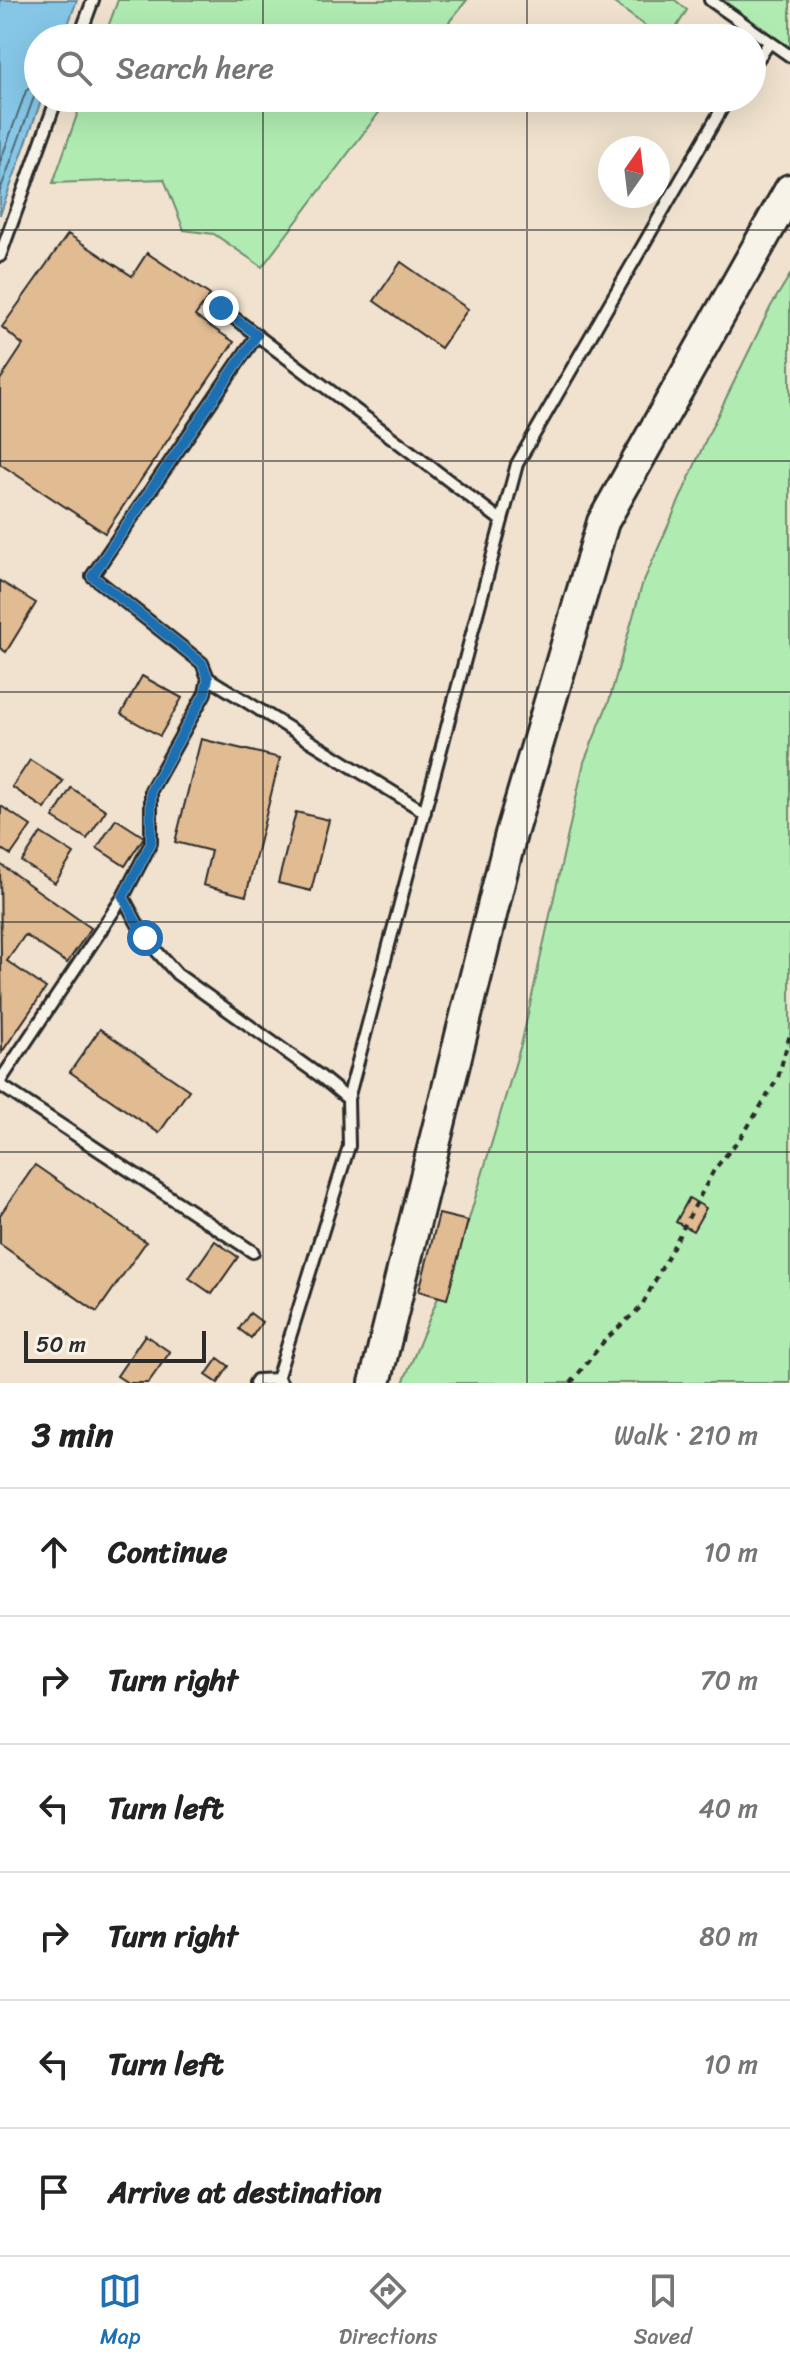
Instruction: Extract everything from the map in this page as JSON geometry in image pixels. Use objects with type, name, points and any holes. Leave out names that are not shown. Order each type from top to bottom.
[{"type":"street","points":[[375,1383],[511,834],[603,522],[790,190]]},
{"type":"lane","points":[[84,24],[93,0]]},
{"type":"lane","points":[[710,0],[744,24]]},
{"type":"lane","points":[[766,39],[790,56]]},
{"type":"lane","points":[[766,48],[770,42]]},
{"type":"lane","points":[[0,256],[52,112]]},
{"type":"lane","points":[[255,1383],[257,1380],[280,1381],[349,1146],[348,1099],[517,464],[720,112]]},
{"type":"lane","points":[[221,308],[502,521]]},
{"type":"lane","points":[[253,1252],[0,1083],[123,897],[151,843],[151,790],[205,693],[208,678],[202,663],[92,576],[257,335]]},
{"type":"lane","points":[[208,678],[425,812]]},
{"type":"lane","points":[[123,897],[145,938],[177,974],[348,1099]]},
{"type":"path","points":[[571,1383],[605,1340],[641,1307],[714,1170],[744,1133],[778,1078],[790,1034]]},
{"type":"green space","points":[[118,0],[467,0],[447,24],[109,24]]},
{"type":"green space","points":[[610,0],[675,0],[687,10],[678,24],[643,24]]},
{"type":"green space","points":[[710,0],[790,0],[790,56],[766,39],[766,24],[744,24]]},
{"type":"green space","points":[[78,112],[379,112],[262,267],[214,234],[184,230],[164,179],[53,183]]},
{"type":"green space","points":[[790,275],[790,1383],[403,1383],[466,1229],[522,1041],[584,762],[609,701],[642,585],[708,435],[771,306]]},
{"type":"water","points":[[0,0],[77,0],[68,24],[24,24],[24,112],[37,112],[0,215]]},
{"type":"building","points":[[68,234],[132,276],[147,253],[210,295],[195,316],[234,342],[105,533],[0,464],[0,380],[23,345],[2,327]]},
{"type":"building","points":[[401,262],[468,309],[441,348],[374,301]]},
{"type":"building","points":[[0,581],[36,603],[6,652],[0,648]]},
{"type":"building","points":[[142,676],[182,698],[160,736],[121,714]]},
{"type":"building","points":[[201,739],[280,758],[246,896],[203,885],[211,851],[175,842]]},
{"type":"building","points":[[30,760],[63,781],[45,809],[12,787]]},
{"type":"building","points":[[71,788],[106,810],[87,839],[53,818]]},
{"type":"building","points":[[1,806],[31,826],[11,855],[0,848]]},
{"type":"building","points":[[296,812],[329,820],[311,891],[278,883]]},
{"type":"building","points":[[116,819],[144,837],[125,866],[97,848]]},
{"type":"building","points":[[41,833],[74,854],[55,883],[22,862]]},
{"type":"building","points":[[0,864],[91,928],[67,963],[25,935],[7,961],[46,988],[2,1052]]},
{"type":"building","points":[[100,1029],[189,1090],[159,1133],[70,1072]]},
{"type":"building","points":[[35,1165],[146,1242],[97,1312],[0,1244],[0,1215]]},
{"type":"building","points":[[689,1198],[706,1208],[693,1231],[676,1222]]},
{"type":"building","points":[[439,1214],[468,1221],[447,1299],[419,1291]]},
{"type":"building","points":[[215,1241],[238,1257],[212,1294],[189,1278]]},
{"type":"building","points":[[250,1313],[262,1322],[251,1338],[239,1329]]},
{"type":"building","points":[[145,1335],[170,1352],[148,1383],[128,1383],[117,1376]]},
{"type":"building","points":[[218,1358],[229,1366],[218,1383],[206,1375]]},
{"type":"route","points":[[145,938],[123,897],[151,843],[151,790],[205,693],[208,678],[202,663],[92,576],[257,335],[221,308]]}]
